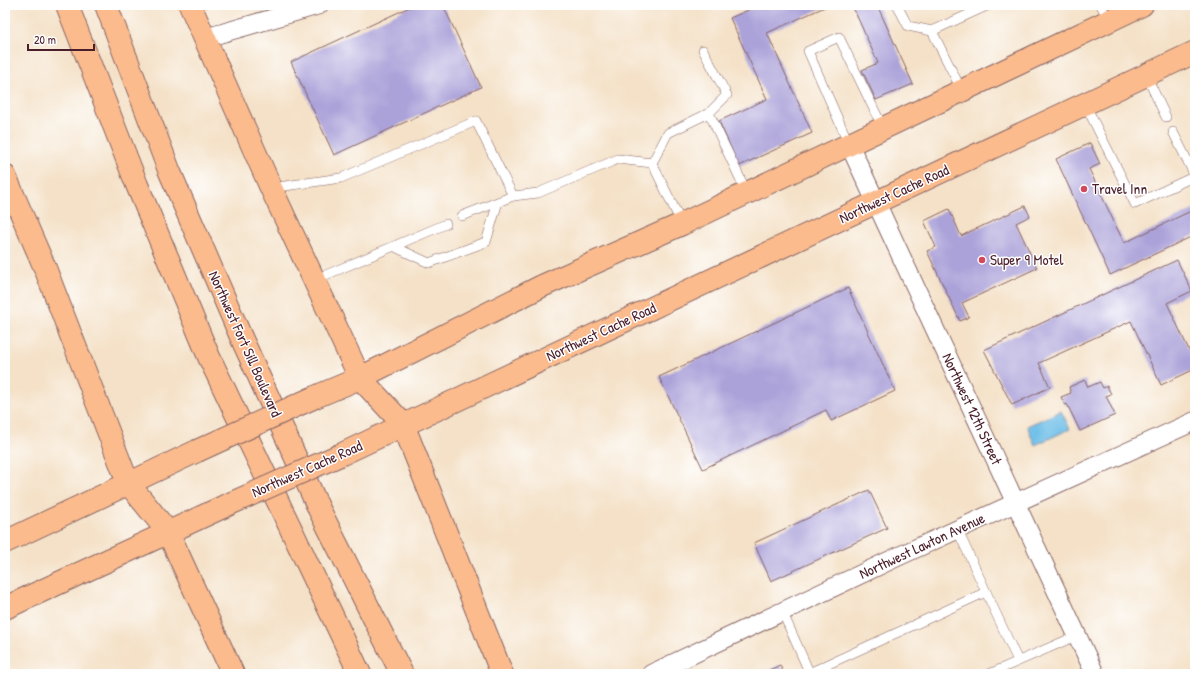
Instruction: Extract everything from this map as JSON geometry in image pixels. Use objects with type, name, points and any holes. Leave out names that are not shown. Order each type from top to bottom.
[{"type":"main road","points":[[67,5],[140,192],[209,357],[360,674]]},
{"type":"main road","name":"Northwest Fort Sill Boulevard","points":[[106,5],[168,170],[241,337],[319,509],[402,674]]},
{"type":"main road","points":[[190,5],[271,188],[360,378],[403,424],[502,674]]},
{"type":"main road","points":[[5,542],[197,451],[360,378],[542,286],[682,224],[962,91],[1105,13],[1142,5]]},
{"type":"main road","name":"Northwest Cache Road","points":[[5,608],[340,454],[1195,52]]},
{"type":"main road","points":[[5,176],[45,268],[128,483],[168,532],[233,674]]},
{"type":"street","points":[[205,38],[319,5]]},
{"type":"street","name":"Northwest 12th Street","points":[[849,144],[1016,503],[1076,636],[1095,674]]},
{"type":"street","name":"Northwest Lawton Avenue","points":[[651,674],[957,529],[1195,421]]},
{"type":"lane","points":[[897,5],[908,26],[932,31],[989,5]]},
{"type":"lane","points":[[932,31],[962,91]]},
{"type":"lane","points":[[849,144],[808,51],[839,37],[882,128]]},
{"type":"lane","points":[[652,163],[668,133],[709,113],[727,95],[703,50]]},
{"type":"lane","points":[[1146,75],[1166,117]]},
{"type":"lane","points":[[1085,104],[1135,204],[1195,176],[1173,132]]},
{"type":"lane","points":[[709,113],[747,193]]},
{"type":"lane","points":[[271,188],[341,178],[476,121],[513,196]]},
{"type":"lane","points":[[462,216],[513,196],[538,193],[618,159],[652,163]]},
{"type":"lane","points":[[652,163],[682,224]]},
{"type":"lane","points":[[395,247],[429,263],[486,242],[498,202]]},
{"type":"lane","points":[[314,280],[395,247],[446,224]]},
{"type":"lane","points":[[957,529],[1018,660]]},
{"type":"lane","points":[[782,611],[809,673],[986,592]]},
{"type":"lane","points":[[988,674],[1076,636]]},
{"type":"water","points":[[1061,411],[1070,429],[1035,445],[1027,426]]},
{"type":"building","points":[[414,5],[443,5],[481,87],[334,155],[291,62]]},
{"type":"building","points":[[760,5],[829,5],[767,33],[812,133],[739,166],[719,121],[767,99],[730,18]]},
{"type":"building","points":[[852,5],[877,5],[913,84],[876,100],[862,70],[878,63]]},
{"type":"building","name":"Travel Inn","points":[[1090,143],[1100,164],[1089,169],[1124,243],[1195,209],[1195,235],[1110,275],[1056,159]]},
{"type":"building","name":"Super 9 Motel","points":[[1025,206],[1030,216],[1016,223],[1037,268],[962,303],[969,317],[960,321],[927,251],[936,247],[924,221],[949,209],[961,236]]},
{"type":"building","points":[[1177,260],[1192,291],[1167,303],[1195,363],[1195,369],[1161,385],[1131,321],[1039,363],[1050,387],[1012,405],[984,350]]},
{"type":"building","points":[[848,288],[895,391],[831,421],[826,410],[703,469],[659,377]]},
{"type":"building","points":[[1085,380],[1088,387],[1100,382],[1103,388],[1107,386],[1111,394],[1106,396],[1115,415],[1080,431],[1067,404],[1065,405],[1061,397],[1071,393],[1069,387]]},
{"type":"building","points":[[869,490],[887,528],[771,581],[754,543]]},
{"type":"building","points":[[780,665],[784,674],[761,674]]},
{"type":"place","name":"Travel Inn","points":[[1084,189]]},
{"type":"place","name":"Super 9 Motel","points":[[982,260]]}]
